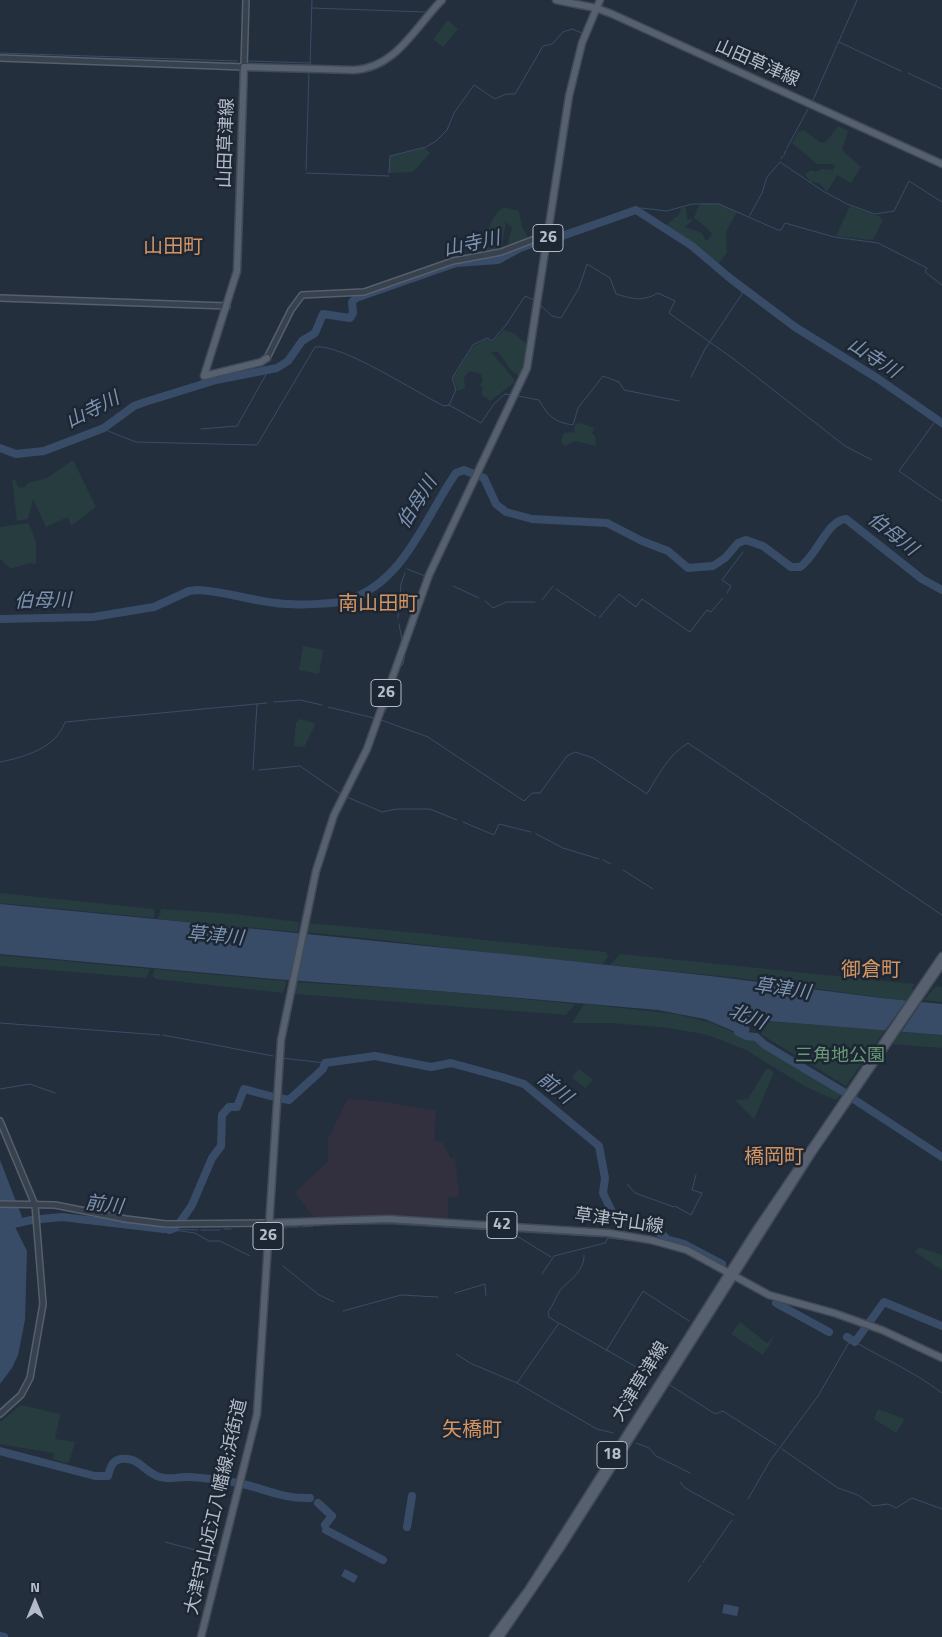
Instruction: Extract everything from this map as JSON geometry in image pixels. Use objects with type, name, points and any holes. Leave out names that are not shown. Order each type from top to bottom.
[{"type":"main road","points":[[244,67],[354,70],[374,66],[389,58],[400,48],[442,0]]},
{"type":"main road","name":"山田草津線","points":[[556,0],[596,8],[942,164]]},
{"type":"main road","name":"大津守山近江八幡線;浜街道","points":[[201,1637],[257,1414],[280,1040],[307,911],[325,837],[367,749],[428,578],[529,362],[570,89],[582,43],[600,0]]},
{"type":"main road","name":"山田草津線","points":[[244,67],[237,271],[204,376],[261,362],[267,358]]},
{"type":"main road","points":[[942,956],[731,1274],[769,1295],[834,1313],[877,1328],[942,1358]]},
{"type":"main road","points":[[921,990],[942,964]]},
{"type":"main road","name":"草津守山線","points":[[269,1223],[388,1219],[615,1234],[677,1246],[731,1274]]},
{"type":"main road","name":"大津草津線","points":[[493,1637],[528,1590],[731,1274]]},
{"type":"main road","name":"大津草津線","points":[[500,1637],[560,1549],[731,1274]]},
{"type":"street","points":[[0,58],[244,67],[246,0]]},
{"type":"street","points":[[267,358],[291,310],[302,296],[364,292],[454,260],[501,252],[548,234]]},
{"type":"street","points":[[0,298],[226,306]]},
{"type":"street","points":[[0,1121],[35,1205],[38,1222],[43,1304],[32,1372],[21,1394],[0,1414]]},
{"type":"street","points":[[0,1204],[55,1205],[126,1219],[172,1224],[269,1223]]},
{"type":"shaded area","points":[[348,1099],[385,1102],[436,1111],[434,1141],[442,1142],[451,1159],[455,1158],[459,1196],[448,1198],[448,1219],[314,1217],[308,1210],[295,1193],[328,1161],[328,1139]]},
{"type":"green space","points":[[448,20],[458,29],[443,47],[433,39]]},
{"type":"green space","points":[[838,126],[848,131],[842,150],[861,167],[851,183],[837,175],[827,192],[819,183],[811,182],[805,175],[810,170],[816,172],[822,169],[833,170],[835,166],[832,164],[817,164],[792,143],[798,132],[804,130],[821,143],[826,142]]},
{"type":"green space","points":[[425,148],[430,153],[413,172],[389,173],[390,156]]},
{"type":"green space","points":[[702,203],[719,204],[737,212],[726,232],[727,253],[718,264],[713,263],[704,253],[687,242],[685,237],[679,237],[665,227],[675,217],[678,217],[681,208],[686,207],[687,219],[693,220],[685,227],[702,233],[705,240],[708,240],[712,234],[694,218],[698,207]]},
{"type":"green space","points":[[850,206],[879,216],[883,220],[873,240],[836,236]]},
{"type":"green space","points":[[504,207],[519,211],[522,227],[529,239],[511,247],[508,243],[512,228],[506,222],[501,250],[487,252],[484,249],[486,236],[490,238],[493,236],[487,233],[488,229],[495,215]]},
{"type":"green space","points":[[504,330],[514,333],[527,345],[523,370],[519,376],[512,371],[498,352],[491,352],[514,379],[514,383],[490,401],[481,394],[483,389],[480,385],[483,381],[481,374],[470,371],[464,377],[465,388],[458,391],[453,378],[472,348],[486,339],[492,342]]},
{"type":"green space","points":[[581,423],[594,428],[592,433],[595,436],[596,446],[576,441],[564,446],[561,440],[564,433],[574,432],[575,425]]},
{"type":"green space","points":[[73,460],[96,507],[71,526],[68,517],[46,527],[33,499],[28,519],[17,521],[12,479],[15,480],[18,487],[23,488],[28,483],[47,478]]},
{"type":"green space","points":[[29,523],[36,543],[36,564],[32,563],[10,568],[0,559],[0,527]]},
{"type":"green space","points":[[303,646],[323,650],[319,674],[299,670]]},
{"type":"green space","points":[[299,719],[314,723],[315,725],[304,747],[294,746],[296,722]]},
{"type":"green space","points":[[0,893],[154,909],[154,918],[0,903]]},
{"type":"green space","points":[[161,909],[234,914],[299,922],[298,932],[158,919]]},
{"type":"green space","points":[[308,923],[607,952],[606,955],[609,955],[603,964],[528,957],[305,932]]},
{"type":"green space","points":[[620,954],[914,984],[914,986],[912,986],[913,991],[906,1001],[738,978],[610,965]]},
{"type":"green space","points":[[0,955],[150,969],[146,978],[0,966]]},
{"type":"green space","points":[[154,969],[287,981],[283,993],[156,979],[153,976]]},
{"type":"green space","points":[[294,982],[438,991],[575,1004],[566,1015],[295,994]]},
{"type":"green space","points":[[936,986],[942,987],[942,1002],[924,1000]]},
{"type":"green space","points":[[584,1004],[676,1014],[712,1023],[746,1038],[753,1037],[761,1045],[841,1094],[837,1099],[833,1099],[806,1087],[746,1050],[708,1035],[669,1028],[612,1023],[572,1023]]},
{"type":"green space","name":"三角地公園","points":[[762,1021],[885,1030],[846,1086],[762,1035],[761,1029],[766,1024]]},
{"type":"green space","points":[[901,1032],[942,1035],[942,1048],[893,1044]]},
{"type":"green space","points":[[767,1068],[774,1072],[754,1119],[735,1100],[748,1099]]},
{"type":"green space","points":[[579,1069],[593,1080],[585,1088],[572,1077]]},
{"type":"green space","points":[[919,1247],[942,1255],[942,1270],[915,1252]]},
{"type":"green space","points":[[740,1322],[767,1343],[776,1334],[763,1355],[731,1334]]},
{"type":"green space","points":[[21,1405],[60,1414],[55,1439],[75,1442],[69,1462],[65,1463],[53,1459],[54,1453],[0,1444],[0,1422]]},
{"type":"green space","points":[[878,1409],[905,1419],[896,1433],[874,1419]]},
{"type":"water","name":"草津川","points":[[0,904],[605,965],[942,1004],[942,1035],[756,1020],[747,1023],[750,1030],[745,1036],[705,1019],[658,1010],[274,979],[0,954]]},
{"type":"water","points":[[0,1160],[22,1217],[15,1227],[27,1251],[25,1320],[18,1355],[12,1368],[0,1384]]},
{"type":"water","points":[[345,1569],[358,1576],[354,1583],[341,1576]]},
{"type":"water","points":[[724,1604],[739,1607],[737,1616],[722,1613]]},
{"type":"pier","points":[[908,998],[923,1000],[900,1034],[884,1032]]},
{"type":"waterway","points":[[310,65],[312,0]]},
{"type":"waterway","points":[[813,100],[857,0]]},
{"type":"waterway","points":[[312,8],[425,12]]},
{"type":"waterway","points":[[389,173],[390,156],[426,147],[436,141],[447,130],[454,113],[474,85],[495,99],[506,94],[515,94],[543,46],[552,44],[563,32],[572,29],[582,33],[584,31]]},
{"type":"waterway","points":[[839,42],[901,71]]},
{"type":"waterway","points":[[0,53],[237,61]]},
{"type":"waterway","points":[[249,61],[309,63]]},
{"type":"waterway","points":[[306,170],[309,72]]},
{"type":"waterway","points":[[908,73],[942,89]]},
{"type":"waterway","points":[[787,148],[808,109]]},
{"type":"waterway","points":[[784,155],[786,150]]},
{"type":"waterway","points":[[750,215],[762,193],[767,177],[780,162],[823,191],[847,204],[875,214],[894,211],[909,181],[942,202]]},
{"type":"waterway","points":[[306,173],[389,176]]},
{"type":"waterway","points":[[636,210],[641,208],[667,211],[692,204],[719,204],[778,230],[781,230],[785,223],[834,237],[878,243],[927,268],[925,272],[942,285]]},
{"type":"waterway","name":"山寺川","points":[[0,448],[16,454],[44,451],[104,428],[134,406],[145,402],[216,380],[277,368],[288,361],[302,341],[315,333],[323,314],[350,318],[353,313],[352,302],[356,298],[456,263],[498,260],[520,248],[557,235],[562,236],[636,210],[692,246],[731,279],[795,327],[877,378],[942,423]]},
{"type":"waterway","points":[[539,304],[552,316],[561,318],[579,288],[587,264],[610,278],[616,294],[642,299],[658,293],[675,301],[669,313],[735,360],[845,446],[872,460]]},
{"type":"waterway","points":[[691,377],[705,349],[742,294],[741,286]]},
{"type":"waterway","points":[[105,427],[108,431],[136,442],[257,445],[315,347],[327,348],[360,360],[444,406],[449,405],[456,390],[452,378],[473,345],[487,338],[492,341],[506,325],[525,296],[534,300]]},
{"type":"waterway","points":[[201,429],[237,426],[268,371]]},
{"type":"waterway","points":[[518,396],[539,400],[545,410],[556,420],[573,425],[578,408],[603,376],[619,382],[624,390],[679,401]]},
{"type":"waterway","points":[[449,405],[481,423],[494,404],[505,394],[512,395]]},
{"type":"waterway","points":[[934,423],[899,471],[942,501]]},
{"type":"waterway","name":"伯母川","points":[[0,619],[93,617],[154,607],[189,591],[197,590],[220,592],[264,602],[287,604],[327,603],[348,600],[368,591],[399,564],[456,473],[464,470],[484,478],[496,504],[506,512],[532,519],[607,523],[642,541],[668,551],[688,568],[713,566],[725,558],[738,543],[746,540],[763,546],[791,567],[800,567],[812,555],[833,525],[846,519],[922,579],[942,590]]},
{"type":"waterway","points":[[727,593],[731,586],[722,580],[743,552]]},
{"type":"waterway","points":[[407,569],[425,576]]},
{"type":"waterway","points":[[398,618],[401,584],[405,573]]},
{"type":"waterway","points":[[453,586],[479,598]]},
{"type":"waterway","points":[[542,600],[553,586]]},
{"type":"waterway","points":[[556,589],[596,616]]},
{"type":"waterway","points":[[599,618],[619,594],[636,607],[642,599],[690,632],[707,610],[711,612],[723,598]]},
{"type":"waterway","points":[[485,601],[493,608],[506,602],[535,602]]},
{"type":"waterway","points":[[399,624],[402,640]]},
{"type":"waterway","points":[[381,717],[387,708],[399,668],[403,664],[405,652]]},
{"type":"waterway","points":[[274,702],[300,700],[322,705]]},
{"type":"waterway","points":[[0,762],[29,754],[47,745],[55,739],[65,722],[267,703]]},
{"type":"waterway","points":[[253,770],[257,704]]},
{"type":"waterway","points":[[328,707],[374,718]]},
{"type":"waterway","points":[[381,720],[428,737],[524,801],[532,793],[540,793],[567,756],[575,752],[593,758],[647,794],[670,759],[681,747],[688,743],[942,915]]},
{"type":"waterway","points":[[259,770],[300,766],[339,793]]},
{"type":"waterway","points":[[347,797],[382,812],[397,809],[430,809],[457,820]]},
{"type":"waterway","points":[[463,822],[494,835],[499,824],[531,832]]},
{"type":"waterway","points":[[536,834],[563,848],[599,859]]},
{"type":"waterway","points":[[603,860],[611,864]]},
{"type":"waterway","points":[[623,870],[653,889]]},
{"type":"waterway","points":[[0,1023],[160,1035]]},
{"type":"waterway","name":"北川","points":[[738,1032],[746,1036],[756,1037],[765,1045],[852,1097]]},
{"type":"waterway","points":[[163,1035],[273,1056]]},
{"type":"waterway","name":"前川","points":[[279,1098],[289,1100],[323,1069],[325,1063],[375,1056],[431,1067],[451,1063],[524,1084],[599,1146],[605,1178],[603,1193],[613,1214],[638,1222],[663,1235],[668,1240],[684,1244],[722,1264]]},
{"type":"waterway","points":[[282,1058],[325,1063]]},
{"type":"waterway","points":[[0,1089],[30,1084],[55,1093]]},
{"type":"waterway","name":"前川","points":[[181,1221],[192,1205],[212,1158],[221,1146],[222,1115],[229,1107],[237,1107],[244,1089],[274,1097]]},
{"type":"waterway","name":"北川","points":[[855,1100],[942,1157]]},
{"type":"waterway","points":[[627,1184],[635,1193],[675,1206],[691,1215],[702,1193],[692,1190],[696,1175]]},
{"type":"waterway","name":"前川","points":[[41,1219],[62,1217],[164,1229]]},
{"type":"waterway","name":"前川","points":[[0,1227],[31,1220]]},
{"type":"waterway","points":[[327,1225],[339,1224]]},
{"type":"waterway","points":[[341,1224],[393,1224],[602,1237]]},
{"type":"waterway","points":[[317,1226],[322,1225]]},
{"type":"waterway","points":[[302,1227],[314,1226]]},
{"type":"waterway","points":[[289,1227],[299,1227]]},
{"type":"waterway","name":"前川","points":[[169,1230],[175,1228]]},
{"type":"waterway","points":[[276,1228],[287,1228]]},
{"type":"waterway","points":[[175,1229],[198,1230]]},
{"type":"waterway","points":[[224,1229],[231,1229]]},
{"type":"waterway","points":[[174,1230],[195,1233],[209,1241],[220,1241],[250,1256]]},
{"type":"waterway","points":[[201,1230],[220,1230]]},
{"type":"waterway","points":[[512,1231],[512,1233],[551,1257]]},
{"type":"waterway","points":[[608,1238],[634,1241]]},
{"type":"waterway","points":[[542,1274],[554,1256],[605,1243],[608,1238]]},
{"type":"waterway","name":"前川","points":[[663,1240],[668,1240]]},
{"type":"waterway","points":[[558,1323],[549,1317],[548,1312],[560,1290],[580,1269],[584,1255]]},
{"type":"waterway","points":[[283,1266],[319,1295],[334,1302]]},
{"type":"waterway","points":[[455,1293],[485,1284],[486,1296]]},
{"type":"waterway","points":[[606,1351],[643,1291],[689,1321]]},
{"type":"waterway","points":[[343,1311],[401,1295],[438,1297]]},
{"type":"waterway","name":"前川","points":[[847,1337],[855,1342],[884,1302],[942,1326]]},
{"type":"waterway","name":"前川","points":[[776,1303],[829,1332]]},
{"type":"waterway","points":[[517,1383],[559,1323],[654,1377]]},
{"type":"waterway","points":[[748,1499],[770,1461],[818,1396],[851,1339]]},
{"type":"waterway","points":[[855,1342],[910,1372],[942,1393]]},
{"type":"waterway","points":[[456,1354],[470,1363],[517,1383],[597,1429],[613,1433]]},
{"type":"waterway","points":[[670,1385],[715,1414],[723,1411],[776,1445]]},
{"type":"waterway","points":[[636,1443],[649,1448],[656,1456],[690,1473]]},
{"type":"waterway","points":[[782,1449],[838,1488],[858,1495],[873,1506],[888,1504],[896,1508],[912,1498],[942,1509]]},
{"type":"waterway","points":[[0,1451],[95,1476],[108,1476],[115,1461],[127,1459],[137,1462],[150,1472],[163,1478],[192,1477],[215,1480],[242,1484],[299,1498],[310,1498]]},
{"type":"waterway","points":[[680,1482],[685,1488],[734,1515]]},
{"type":"waterway","points":[[407,1527],[412,1496]]},
{"type":"waterway","points":[[318,1503],[332,1516],[325,1525]]},
{"type":"waterway","points":[[703,1562],[732,1520]]},
{"type":"waterway","points":[[326,1530],[383,1560]]},
{"type":"waterway","points":[[165,1542],[218,1556]]},
{"type":"waterway","points":[[688,1582],[701,1565]]},
{"type":"waterway","points":[[0,1636],[4,1637]]},
{"type":"district","name":"山田町","points":[[173,248]]},
{"type":"district","name":"南山田町","points":[[378,605]]},
{"type":"district","name":"御倉町","points":[[871,971]]},
{"type":"district","name":"橋岡町","points":[[774,1158]]},
{"type":"district","name":"矢橋町","points":[[472,1431]]}]
